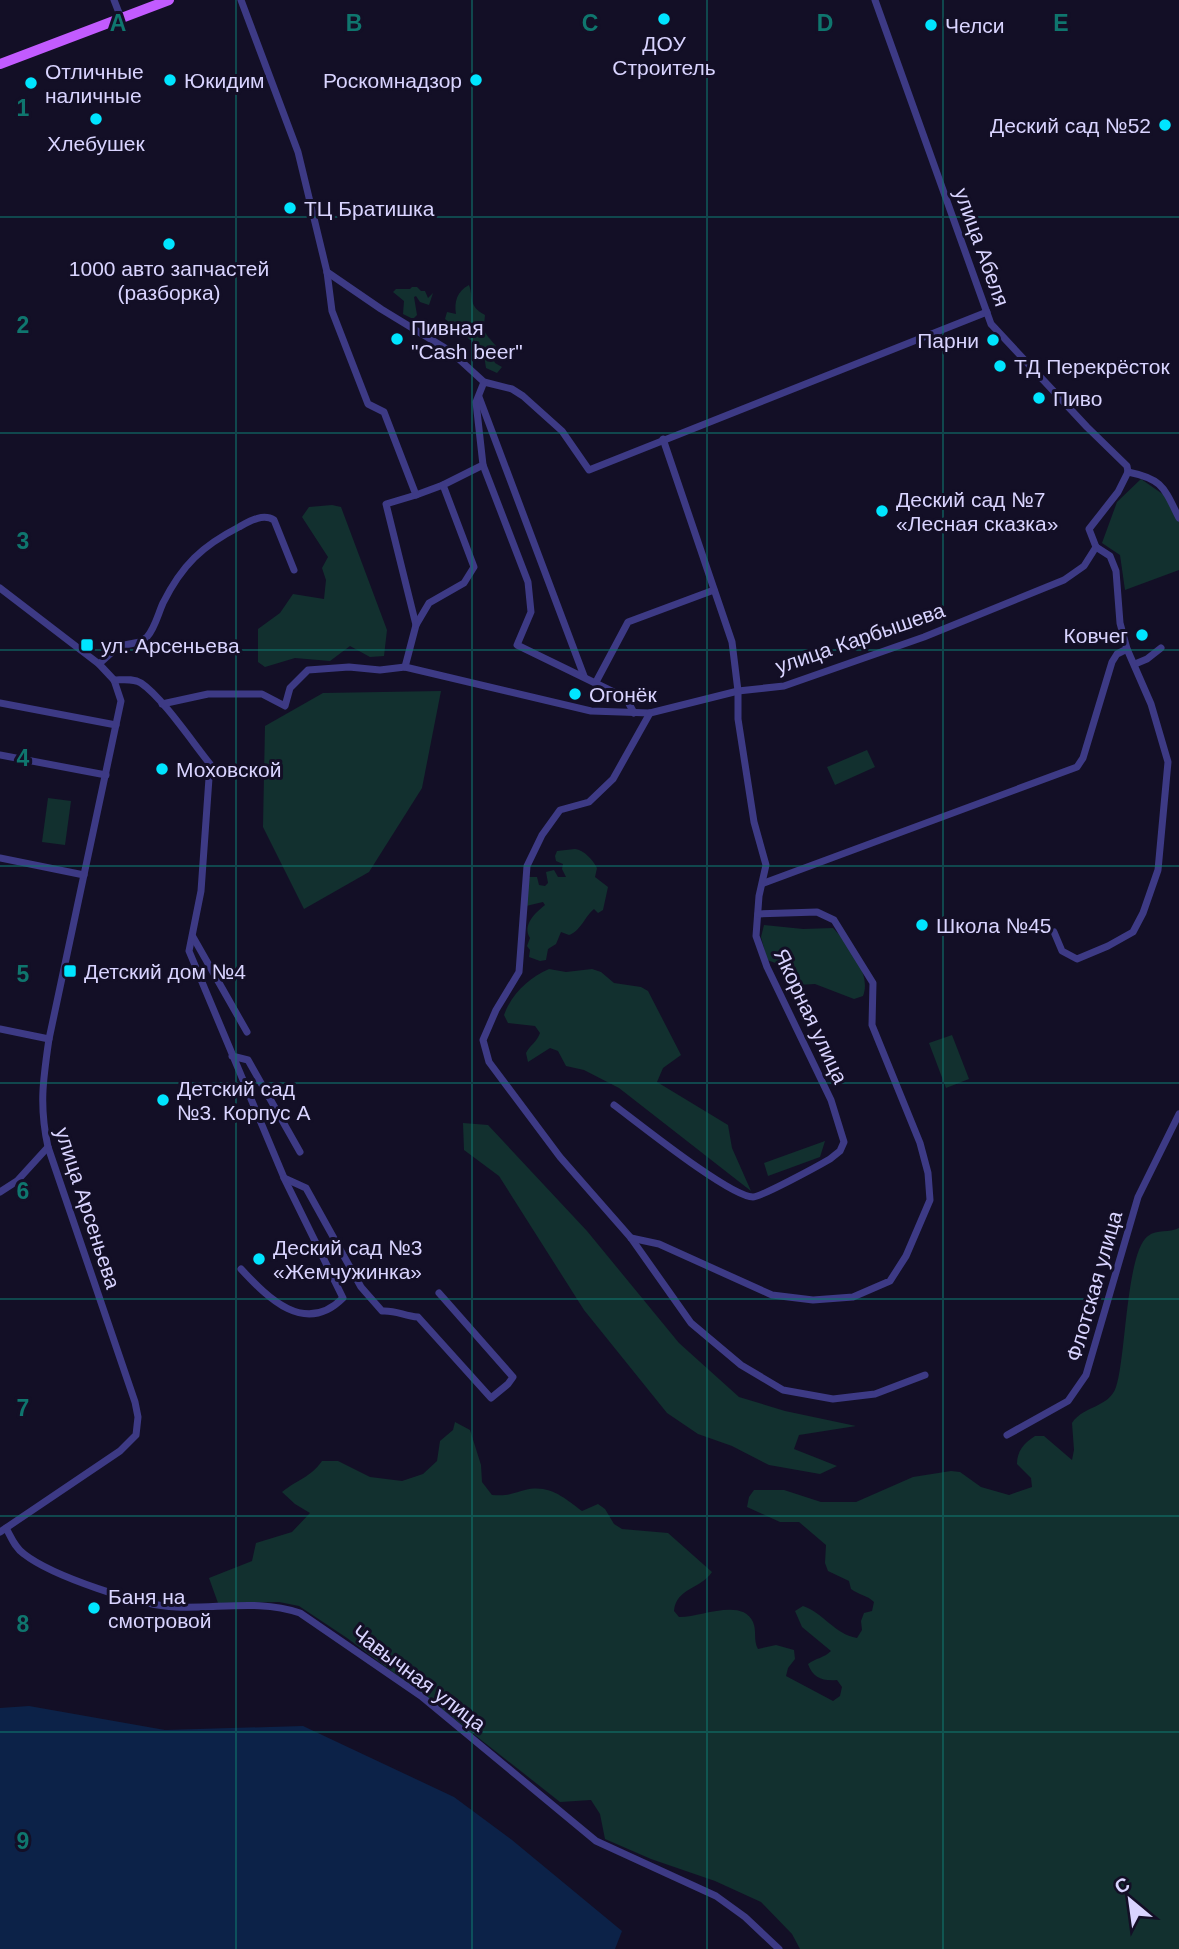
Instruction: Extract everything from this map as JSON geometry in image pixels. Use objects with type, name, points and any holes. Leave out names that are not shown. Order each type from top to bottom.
[{"type":"main road","points":[[0,64],[169,0]]},
{"type":"street","points":[[114,0],[121,18]]},
{"type":"street","points":[[241,0],[297,149],[327,272],[332,311],[368,404],[384,412],[416,495]]},
{"type":"street","name":"улица Абеля","points":[[875,0],[991,324],[1127,466],[1128,472],[1157,480],[1179,519]]},
{"type":"street","points":[[327,272],[450,351],[484,382],[512,389],[562,431],[589,470],[987,312]]},
{"type":"street","points":[[484,382],[476,402],[483,465],[528,582],[531,612],[517,645],[626,698],[634,713]]},
{"type":"street","points":[[479,396],[584,677]]},
{"type":"street","name":"Якорная улица","points":[[614,1105],[738,1194],[754,1198],[830,1159],[840,1151],[844,1142],[831,1100],[767,967],[756,936],[759,896],[766,865],[754,822],[738,719],[738,691],[732,642],[663,439]]},
{"type":"street","points":[[416,625],[386,504],[443,485],[483,465]]},
{"type":"street","points":[[1054,932],[1062,951],[1077,959],[1108,946],[1133,932],[1154,883],[1168,762],[1151,704],[1127,649],[1120,623],[1116,571],[1110,556],[1096,547],[1089,529],[1118,492],[1128,472]]},
{"type":"street","points":[[405,667],[416,625],[429,603],[464,583],[474,567],[443,485]]},
{"type":"street","points":[[99,664],[119,646],[139,642],[147,637],[172,585],[184,567],[198,552],[249,521],[267,517],[274,520],[294,570]]},
{"type":"street","name":"улица Карбышева","points":[[162,704],[208,694],[262,694],[285,706],[290,688],[308,670],[349,667],[380,670],[405,667],[591,711],[650,713],[738,691],[784,686],[924,637],[1064,580],[1084,566],[1096,547]]},
{"type":"street","points":[[0,589],[99,664],[114,680],[134,680],[141,683],[162,704],[210,764],[201,891],[189,951],[284,1177],[344,1298],[336,1306],[317,1314],[289,1311],[267,1296],[241,1269]]},
{"type":"street","points":[[596,682],[628,622],[714,590]]},
{"type":"street","points":[[1135,664],[1161,648]]},
{"type":"street","points":[[764,883],[1077,767],[1083,758],[1112,662],[1118,654],[1127,649]]},
{"type":"street","name":"улица Арсеньева","points":[[3,1530],[120,1451],[136,1435],[138,1417],[135,1402],[48,1147],[42,1119],[42,1087],[49,1039],[121,701],[114,680]]},
{"type":"street","points":[[0,703],[116,725]]},
{"type":"street","points":[[650,713],[613,779],[589,802],[560,810],[542,835],[527,866],[519,972],[496,1010],[483,1040],[489,1062],[560,1157],[631,1238],[691,1324],[741,1365],[783,1390],[833,1399],[875,1394],[925,1375]]},
{"type":"street","points":[[0,755],[106,775]]},
{"type":"street","points":[[0,858],[84,875]]},
{"type":"street","points":[[631,1238],[659,1244],[772,1295],[813,1300],[853,1297],[890,1281],[906,1256],[930,1200],[928,1172],[920,1143],[872,1025],[873,983],[834,920],[817,912],[758,914]]},
{"type":"street","points":[[192,936],[247,1032]]},
{"type":"street","points":[[0,1029],[49,1039]]},
{"type":"street","points":[[232,1056],[248,1060],[300,1152]]},
{"type":"street","name":"Флотская улица","points":[[1007,1435],[1068,1401],[1086,1375],[1138,1196],[1179,1114]]},
{"type":"street","points":[[0,1192],[17,1181],[48,1147]]},
{"type":"street","points":[[284,1177],[306,1188],[361,1287],[382,1311],[396,1310],[405,1316],[418,1317],[491,1398],[513,1377],[439,1293]]},
{"type":"street","name":"Чавычная улица","points":[[3,1530],[31,1559],[67,1577],[155,1606],[200,1608],[252,1605],[287,1608],[300,1613],[421,1696],[596,1840],[716,1896],[745,1917],[779,1949]]},
{"type":"green space","points":[[469,285],[474,305],[485,315],[485,332],[496,346],[492,356],[495,363],[502,367],[497,373],[486,368],[483,349],[478,350],[476,341],[465,335],[469,325],[445,319],[447,312],[456,314],[457,297]]},
{"type":"green space","points":[[412,287],[425,291],[428,298],[433,293],[429,305],[414,297],[417,315],[413,319],[403,314],[404,301],[393,292],[396,289]]},
{"type":"green space","points":[[1141,479],[1164,495],[1179,522],[1179,570],[1125,590],[1120,555],[1102,543],[1117,502]]},
{"type":"green space","points":[[309,507],[341,507],[387,630],[384,656],[370,657],[350,646],[330,661],[295,658],[265,667],[258,662],[258,629],[280,613],[293,594],[324,599],[326,580],[322,568],[328,557],[302,517]]},
{"type":"green space","points":[[441,691],[422,788],[369,872],[304,909],[263,827],[265,726],[323,693]]},
{"type":"green space","points":[[867,750],[875,767],[835,785],[827,767]]},
{"type":"green space","points":[[48,798],[71,801],[65,845],[42,842]]},
{"type":"green space","points":[[575,849],[591,859],[597,868],[595,877],[608,887],[603,910],[598,913],[594,909],[573,933],[569,935],[561,932],[556,944],[548,949],[546,960],[529,957],[529,924],[545,905],[543,902],[526,906],[529,877],[537,877],[539,885],[545,886],[548,883],[546,872],[554,870],[558,877],[566,877],[563,864],[556,861],[555,856],[557,851]]},
{"type":"green space","points":[[764,925],[803,929],[833,928],[861,969],[865,987],[863,996],[854,999],[815,984],[797,985],[792,969],[767,960],[761,937]]},
{"type":"green space","points":[[549,969],[566,972],[592,969],[601,972],[614,983],[641,987],[648,991],[681,1055],[663,1068],[657,1082],[728,1125],[732,1148],[751,1191],[619,1088],[584,1070],[566,1066],[558,1051],[550,1048],[528,1062],[526,1053],[540,1033],[535,1026],[508,1023],[504,1015],[522,987]]},
{"type":"green space","points":[[952,1035],[969,1079],[946,1088],[929,1043]]},
{"type":"green space","points":[[463,1123],[488,1125],[587,1231],[679,1343],[739,1397],[785,1411],[856,1426],[799,1435],[794,1449],[837,1466],[820,1474],[769,1465],[732,1446],[698,1434],[667,1413],[584,1310],[499,1176],[464,1150]]},
{"type":"green space","points":[[825,1141],[820,1157],[768,1176],[764,1163]]},
{"type":"green space","points":[[1179,1228],[1179,1949],[800,1949],[792,1934],[761,1902],[715,1881],[651,1859],[605,1839],[600,1814],[591,1800],[560,1802],[433,1702],[299,1606],[279,1602],[218,1603],[209,1578],[252,1561],[256,1543],[292,1532],[310,1513],[282,1492],[308,1475],[322,1461],[338,1461],[370,1477],[402,1481],[423,1474],[437,1461],[440,1441],[453,1430],[455,1422],[470,1430],[481,1465],[482,1482],[492,1495],[542,1489],[556,1493],[582,1511],[598,1504],[605,1509],[614,1524],[622,1529],[668,1533],[712,1572],[679,1598],[674,1611],[679,1617],[719,1610],[739,1611],[747,1615],[754,1625],[758,1649],[776,1645],[794,1650],[795,1659],[786,1676],[833,1701],[840,1696],[842,1687],[837,1680],[827,1680],[815,1675],[808,1664],[831,1651],[802,1627],[795,1611],[803,1606],[810,1609],[842,1632],[857,1638],[862,1630],[864,1613],[872,1611],[874,1602],[851,1589],[849,1581],[828,1571],[825,1563],[826,1545],[799,1522],[780,1522],[747,1507],[754,1490],[784,1490],[821,1502],[856,1502],[913,1477],[951,1471],[960,1472],[981,1487],[1009,1495],[1032,1487],[1031,1478],[1017,1464],[1020,1451],[1035,1436],[1044,1436],[1072,1460],[1072,1423],[1083,1413],[1108,1399],[1116,1387],[1131,1283],[1141,1246],[1152,1234]]},
{"type":"water","points":[[29,1706],[165,1730],[303,1726],[454,1797],[512,1840],[622,1931],[615,1949],[0,1949],[0,1708]]},
{"type":"place","name":"ДОУ Строитель","points":[[664,19]]},
{"type":"place","name":"Челси","points":[[931,25]]},
{"type":"place","name":"Юкидим","points":[[170,80]]},
{"type":"place","name":"Роскомнадзор","points":[[476,80]]},
{"type":"place","name":"Отличные наличные","points":[[31,83]]},
{"type":"place","name":"Хлебушек","points":[[96,119]]},
{"type":"place","name":"Деский сад №52","points":[[1165,125]]},
{"type":"place","name":"ТЦ Братишка","points":[[290,208]]},
{"type":"place","name":"1000 авто запчастей (разборка)","points":[[169,244]]},
{"type":"place","name":"Пивная \"Cash beer\"","points":[[397,339]]},
{"type":"place","name":"Парни","points":[[993,340]]},
{"type":"place","name":"ТД Перекрёсток","points":[[1000,366]]},
{"type":"place","name":"Пиво","points":[[1039,398]]},
{"type":"place","name":"Деский сад №7 «Лесная сказка»","points":[[882,511]]},
{"type":"place","name":"Ковчег","points":[[1142,635]]},
{"type":"place","name":"ул. Арсеньева","points":[[87,645]]},
{"type":"place","name":"Огонёк","points":[[575,694]]},
{"type":"place","name":"Моховской","points":[[162,769]]},
{"type":"place","name":"Школа №45","points":[[922,925]]},
{"type":"place","name":"Детский дом №4","points":[[70,971]]},
{"type":"place","name":"Детский сад №3. Корпус А","points":[[163,1100]]},
{"type":"place","name":"Деский сад №3 «Жемчужинка»","points":[[259,1259]]},
{"type":"place","name":"Баня на смотровой","points":[[94,1608]]}]
